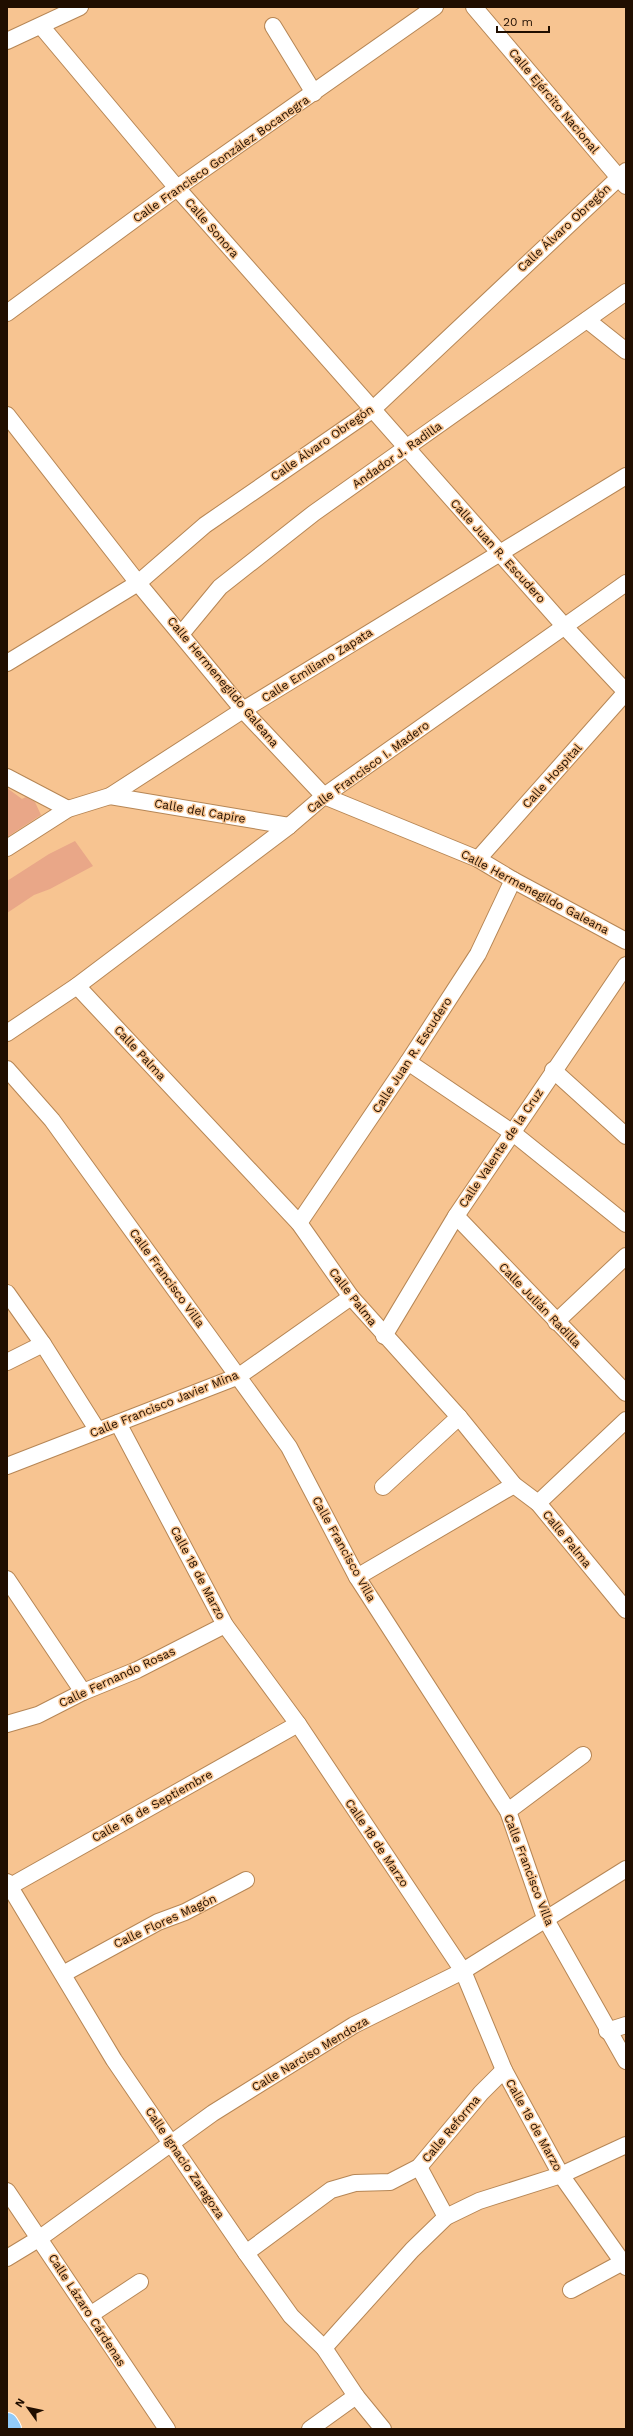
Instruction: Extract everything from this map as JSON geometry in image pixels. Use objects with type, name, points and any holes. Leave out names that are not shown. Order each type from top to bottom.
[{"type":"main road","points":[[7,2424],[10,2429]]},
{"type":"street","points":[[7,41],[80,7]]},
{"type":"street","name":"Calle Francisco González Bocanegra","points":[[7,313],[177,188],[435,7]]},
{"type":"street","name":"Calle Ejército Nacional","points":[[474,7],[623,178]]},
{"type":"street","name":"Calle Sonora","points":[[41,26],[177,188],[372,410]]},
{"type":"street","points":[[273,26],[314,93]]},
{"type":"street","name":"Calle Álvaro Obregón","points":[[7,663],[138,583],[204,525],[372,410],[623,178]]},
{"type":"street","name":"Andador J. Radilla","points":[[182,633],[220,587],[314,512],[407,449],[626,292]]},
{"type":"street","points":[[587,320],[626,352]]},
{"type":"street","name":"Calle Juan R. Escudero","points":[[372,410],[500,552],[566,628],[626,692]]},
{"type":"street","name":"Calle Hermenegildo Galeana","points":[[7,415],[138,583],[182,633],[243,710],[324,796],[478,859],[513,880],[626,941]]},
{"type":"street","name":"Calle Emiliano Zapata","points":[[7,848],[68,809],[110,796],[243,710],[626,476]]},
{"type":"street","name":"Calle Francisco I. Madero","points":[[7,1033],[76,986],[289,826],[324,796],[566,628],[626,583]]},
{"type":"street","name":"Calle Hospital","points":[[478,859],[626,692]]},
{"type":"street","points":[[7,778],[68,809]]},
{"type":"street","name":"Calle del Capire","points":[[110,796],[289,826]]},
{"type":"street","name":"Calle Juan R. Escudero","points":[[299,1223],[408,1062],[478,954],[513,880]]},
{"type":"street","name":"Calle Valente de la Cruz","points":[[384,1336],[456,1216],[513,1133],[553,1070],[626,966]]},
{"type":"street","name":"Calle Palma","points":[[76,986],[299,1223],[351,1297],[384,1336],[459,1417],[514,1484],[538,1503],[626,1610]]},
{"type":"street","points":[[408,1062],[513,1133],[626,1224]]},
{"type":"street","name":"Calle Francisco Villa","points":[[7,1069],[52,1120],[289,1447],[357,1577],[508,1811],[546,1918],[607,2031],[626,2061]]},
{"type":"street","points":[[553,1070],[626,1136]]},
{"type":"street","name":"Calle Julián Radilla","points":[[456,1216],[556,1322],[626,1393]]},
{"type":"street","points":[[556,1322],[626,1256]]},
{"type":"street","points":[[7,1293],[43,1344],[98,1431]]},
{"type":"street","name":"Calle Francisco Javier Mina","points":[[7,1466],[239,1376],[351,1297]]},
{"type":"street","points":[[7,1362],[43,1344]]},
{"type":"street","points":[[383,1487],[459,1417]]},
{"type":"street","points":[[538,1503],[626,1420]]},
{"type":"street","name":"Calle 18 de Marzo","points":[[118,1423],[226,1625],[298,1724],[463,1971],[504,2070],[561,2174],[624,2264]]},
{"type":"street","points":[[357,1577],[514,1484]]},
{"type":"street","points":[[7,1579],[83,1692]]},
{"type":"street","name":"Calle Fernando Rosas","points":[[7,1724],[38,1715],[83,1692],[137,1670],[226,1625]]},
{"type":"street","name":"Calle 16 de Septiembre","points":[[8,1885],[298,1724]]},
{"type":"street","points":[[508,1811],[583,1755]]},
{"type":"street","name":"Calle Narciso Mendoza","points":[[7,2258],[40,2238],[213,2113],[354,2026],[463,1971],[626,1869]]},
{"type":"street","name":"Calle Flores Magón","points":[[63,1974],[158,1922],[186,1912],[246,1880]]},
{"type":"street","name":"Calle Ignacio Zaragoza","points":[[8,1885],[114,2060],[172,2142],[246,2253],[291,2316],[324,2348],[356,2396],[382,2429]]},
{"type":"street","points":[[607,2031],[626,2026]]},
{"type":"street","name":"Calle Reforma","points":[[246,2253],[331,2190],[355,2183],[390,2182],[419,2167],[504,2070]]},
{"type":"street","points":[[324,2348],[412,2250],[446,2216],[479,2201],[561,2174],[626,2145]]},
{"type":"street","points":[[419,2167],[446,2216]]},
{"type":"street","name":"Calle Lázaro Cárdenas","points":[[7,2191],[167,2429]]},
{"type":"street","points":[[571,2290],[624,2264]]},
{"type":"street","points":[[90,2315],[140,2282]]},
{"type":"street","points":[[310,2429],[356,2396]]},
{"type":"building","points":[[7,788],[22,799],[26,797],[35,802],[41,815],[7,837]]},
{"type":"building","points":[[75,841],[93,866],[50,889],[34,895],[7,913],[7,881],[49,854]]}]
